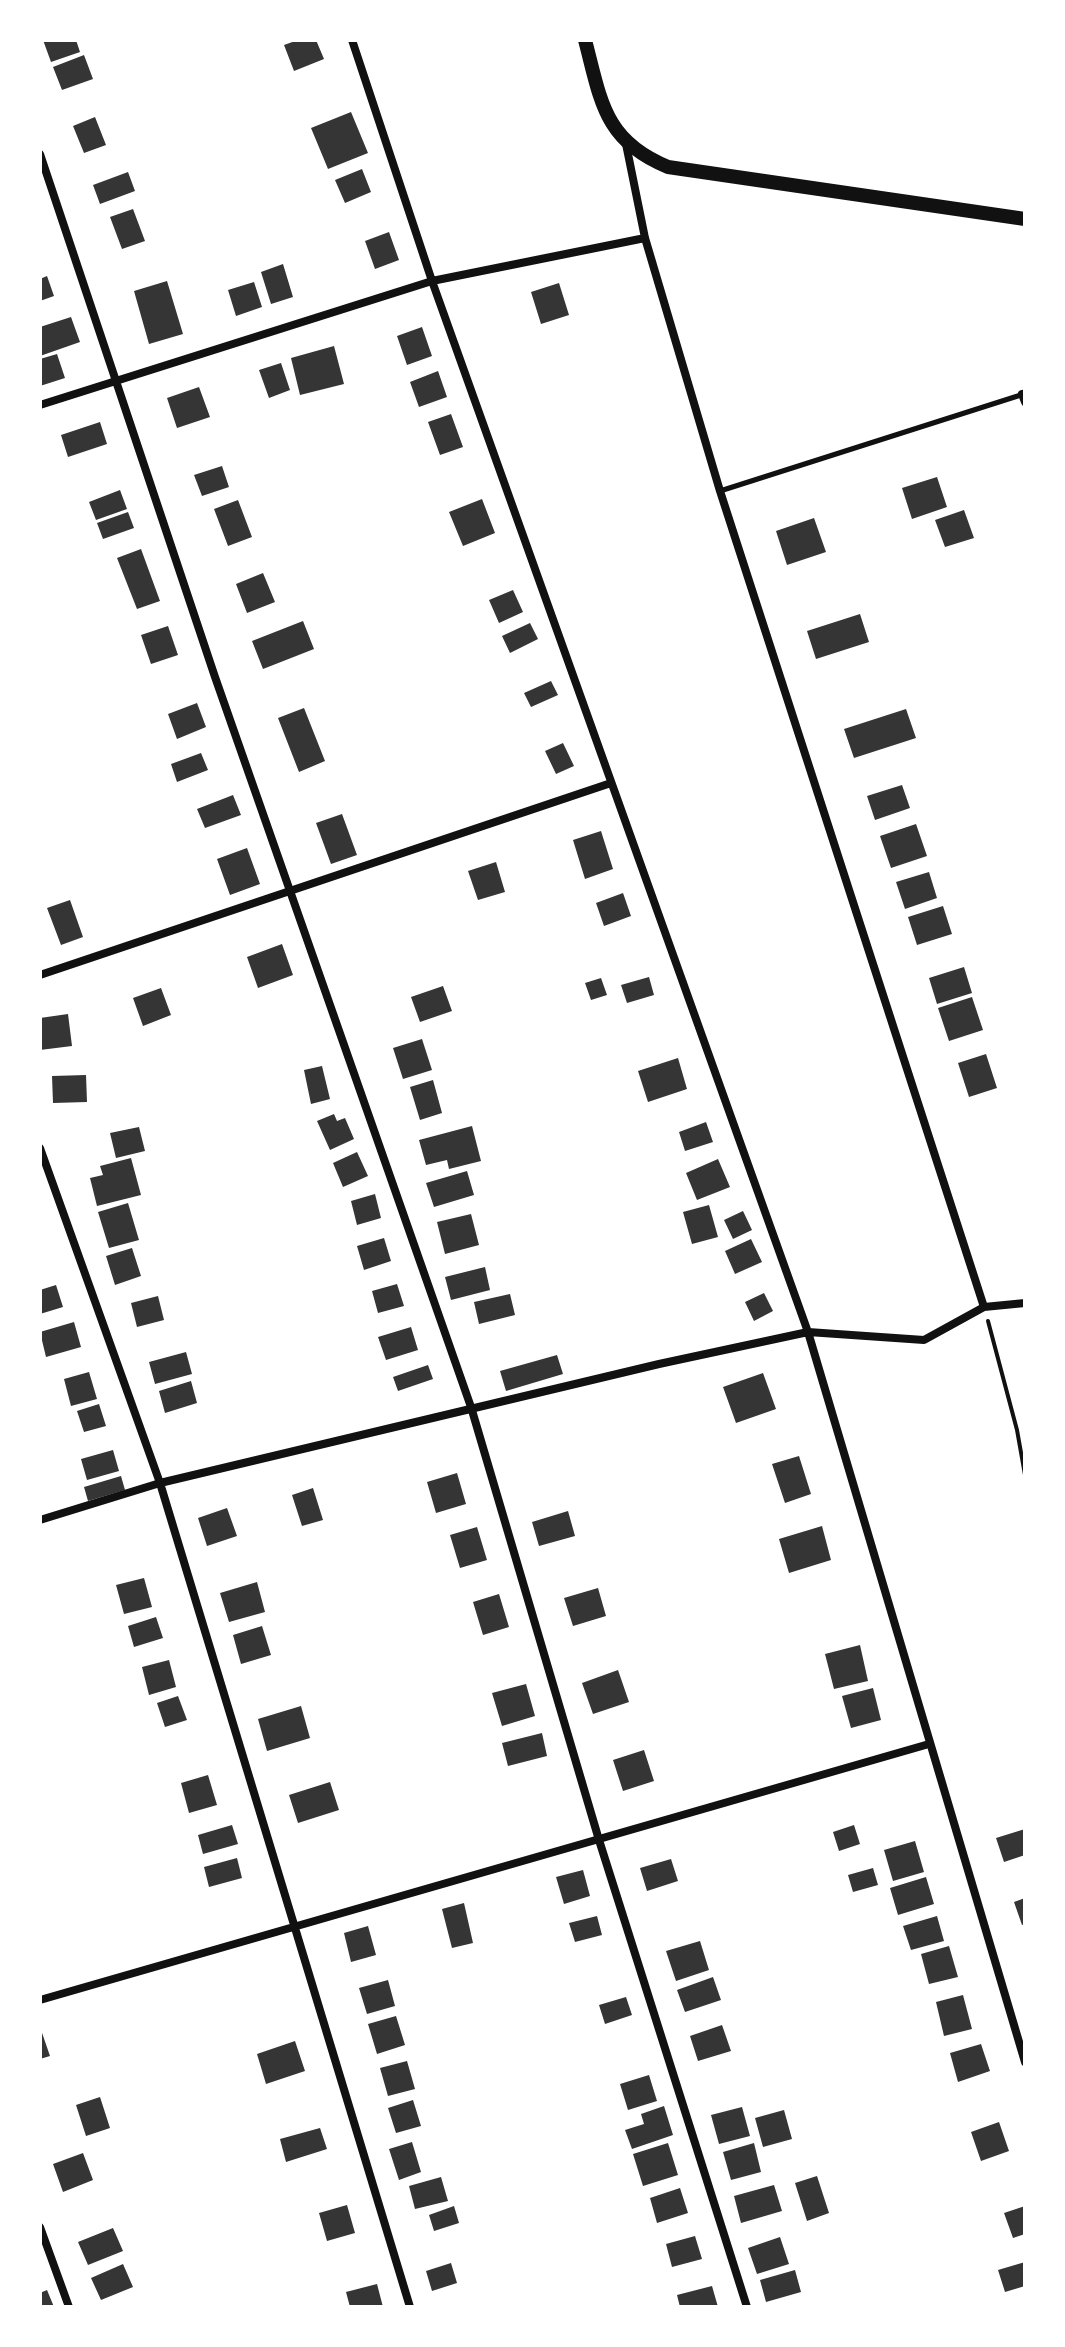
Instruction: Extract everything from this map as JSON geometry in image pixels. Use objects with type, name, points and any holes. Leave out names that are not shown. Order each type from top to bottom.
[{"type":"main road","points":[[585,40],[605,115],[626,144],[644,158],[668,167],[1025,219]]},
{"type":"street","points":[[352,40],[432,281],[808,1332],[1025,2062]]},
{"type":"street","points":[[626,144],[645,238],[720,491],[984,1307]]},
{"type":"street","points":[[40,154],[289,889],[471,1407],[599,1840],[747,2307]]},
{"type":"street","points":[[40,405],[432,281],[645,238]]},
{"type":"street","points":[[40,975],[611,783]]},
{"type":"street","points":[[40,1148],[160,1483],[410,2307]]},
{"type":"street","points":[[40,1520],[160,1483],[471,1407],[808,1332],[924,1340],[984,1307],[1025,1303]]},
{"type":"street","points":[[40,2000],[929,1744]]},
{"type":"street","points":[[40,2227],[69,2307]]},
{"type":"lane","points":[[720,491],[1024,396]]},
{"type":"path","points":[[984,1307],[1017,1430],[1025,1475]]},
{"type":"building","points":[[43,40],[76,40],[80,52],[51,62]]},
{"type":"building","points":[[298,40],[316,40],[324,59],[294,71],[284,45]]},
{"type":"building","points":[[84,55],[93,79],[62,90],[53,67]]},
{"type":"building","points":[[351,112],[368,153],[328,169],[311,128]]},
{"type":"building","points":[[95,117],[106,145],[84,153],[73,126]]},
{"type":"building","points":[[362,169],[371,192],[345,203],[335,180]]},
{"type":"building","points":[[128,172],[135,191],[100,204],[93,185]]},
{"type":"building","points":[[133,209],[145,241],[122,249],[110,217]]},
{"type":"building","points":[[389,232],[399,260],[375,269],[365,241]]},
{"type":"building","points":[[283,264],[293,297],[271,304],[261,272]]},
{"type":"building","points":[[47,276],[54,296],[40,301],[40,279]]},
{"type":"building","points":[[167,281],[183,334],[149,344],[134,291]]},
{"type":"building","points":[[254,282],[262,307],[236,316],[228,290]]},
{"type":"building","points":[[559,283],[569,315],[541,324],[531,292]]},
{"type":"building","points":[[71,317],[80,342],[40,356],[40,327]]},
{"type":"building","points":[[422,327],[432,356],[407,365],[397,336]]},
{"type":"building","points":[[334,346],[344,384],[300,395],[291,358]]},
{"type":"building","points":[[57,354],[65,378],[40,386],[40,359]]},
{"type":"building","points":[[281,363],[290,390],[269,398],[259,370]]},
{"type":"building","points":[[438,371],[447,397],[419,407],[410,382]]},
{"type":"building","points":[[199,387],[210,417],[177,428],[167,398]]},
{"type":"building","points":[[451,414],[463,447],[440,455],[428,422]]},
{"type":"building","points":[[100,422],[107,444],[68,457],[61,435]]},
{"type":"building","points":[[222,466],[229,487],[202,496],[194,475]]},
{"type":"building","points":[[937,477],[947,507],[912,519],[902,488]]},
{"type":"building","points":[[120,490],[127,509],[96,520],[89,502]]},
{"type":"building","points":[[482,499],[495,533],[463,546],[449,512]]},
{"type":"building","points":[[238,500],[252,537],[228,546],[214,509]]},
{"type":"building","points":[[964,510],[974,538],[945,547],[935,520]]},
{"type":"building","points":[[128,512],[134,528],[103,539],[97,523]]},
{"type":"building","points":[[814,518],[826,552],[787,565],[776,531]]},
{"type":"building","points":[[141,549],[160,601],[137,609],[117,558]]},
{"type":"building","points":[[263,573],[275,602],[247,613],[236,584]]},
{"type":"building","points":[[513,590],[523,612],[499,623],[489,600]]},
{"type":"building","points":[[860,614],[869,642],[816,659],[807,631]]},
{"type":"building","points":[[303,621],[314,649],[263,669],[252,641]]},
{"type":"building","points":[[530,623],[538,639],[510,653],[502,636]]},
{"type":"building","points":[[168,626],[178,655],[151,664],[141,635]]},
{"type":"building","points":[[551,681],[558,695],[531,707],[524,693]]},
{"type":"building","points":[[197,703],[206,727],[177,739],[168,714]]},
{"type":"building","points":[[304,708],[325,761],[299,772],[278,718]]},
{"type":"building","points":[[906,709],[916,738],[854,758],[844,729]]},
{"type":"building","points":[[563,743],[574,766],[556,774],[545,751]]},
{"type":"building","points":[[201,753],[208,770],[177,782],[171,764]]},
{"type":"building","points":[[902,785],[910,808],[875,820],[867,796]]},
{"type":"building","points":[[233,795],[241,815],[205,828],[197,809]]},
{"type":"building","points":[[342,814],[357,855],[331,864],[316,823]]},
{"type":"building","points":[[916,824],[927,856],[891,868],[880,836]]},
{"type":"building","points":[[601,831],[613,869],[585,879],[573,840]]},
{"type":"building","points":[[247,848],[260,884],[230,895],[217,859]]},
{"type":"building","points":[[496,862],[505,892],[478,900],[468,871]]},
{"type":"building","points":[[929,872],[937,898],[905,909],[896,882]]},
{"type":"building","points":[[623,893],[631,916],[604,926],[596,903]]},
{"type":"building","points":[[70,900],[83,937],[61,945],[47,908]]},
{"type":"building","points":[[943,906],[952,934],[917,945],[908,917]]},
{"type":"building","points":[[282,944],[293,975],[258,988],[247,957]]},
{"type":"building","points":[[964,967],[972,993],[937,1004],[929,978]]},
{"type":"building","points":[[649,977],[654,995],[627,1003],[621,985]]},
{"type":"building","points":[[601,978],[607,995],[591,1000],[585,983]]},
{"type":"building","points":[[443,986],[452,1011],[420,1022],[411,997]]},
{"type":"building","points":[[161,988],[171,1015],[143,1026],[133,998]]},
{"type":"building","points":[[972,997],[983,1030],[949,1041],[938,1008]]},
{"type":"building","points":[[68,1014],[72,1046],[40,1050],[40,1018]]},
{"type":"building","points":[[422,1039],[432,1070],[403,1079],[393,1048]]},
{"type":"building","points":[[986,1054],[997,1088],[969,1097],[958,1063]]},
{"type":"building","points":[[678,1058],[687,1089],[648,1102],[638,1071]]},
{"type":"building","points":[[322,1066],[330,1099],[311,1104],[304,1070]]},
{"type":"building","points":[[86,1075],[87,1102],[53,1103],[52,1076]]},
{"type":"building","points":[[433,1080],[442,1113],[420,1120],[410,1087]]},
{"type":"building","points":[[334,1114],[337,1121],[345,1118],[354,1139],[330,1150],[317,1121]]},
{"type":"building","points":[[706,1122],[713,1142],[685,1151],[679,1132]]},
{"type":"building","points":[[472,1126],[481,1161],[449,1169],[447,1160],[426,1165],[419,1140]]},
{"type":"building","points":[[139,1127],[145,1151],[116,1158],[110,1133]]},
{"type":"building","points":[[357,1152],[368,1176],[343,1187],[333,1163]]},
{"type":"building","points":[[131,1158],[141,1195],[97,1206],[90,1178],[103,1175],[100,1166]]},
{"type":"building","points":[[718,1159],[730,1187],[697,1200],[686,1173]]},
{"type":"building","points":[[467,1171],[474,1195],[434,1207],[426,1183]]},
{"type":"building","points":[[375,1194],[381,1218],[357,1225],[351,1201]]},
{"type":"building","points":[[128,1203],[139,1240],[109,1248],[98,1212]]},
{"type":"building","points":[[709,1205],[718,1237],[692,1244],[683,1212]]},
{"type":"building","points":[[743,1211],[752,1230],[733,1239],[724,1220]]},
{"type":"building","points":[[471,1214],[479,1245],[445,1254],[437,1222]]},
{"type":"building","points":[[384,1238],[391,1261],[364,1270],[357,1246]]},
{"type":"building","points":[[751,1239],[762,1262],[735,1274],[725,1251]]},
{"type":"building","points":[[132,1248],[141,1276],[115,1285],[106,1256]]},
{"type":"building","points":[[485,1267],[490,1290],[451,1300],[445,1277]]},
{"type":"building","points":[[397,1284],[404,1306],[378,1313],[372,1291]]},
{"type":"building","points":[[56,1285],[63,1307],[40,1314],[40,1290]]},
{"type":"building","points":[[764,1293],[773,1311],[754,1321],[745,1302]]},
{"type":"building","points":[[510,1294],[515,1315],[479,1324],[474,1302]]},
{"type":"building","points":[[158,1296],[164,1320],[137,1327],[131,1303]]},
{"type":"building","points":[[74,1322],[81,1347],[46,1357],[40,1332]]},
{"type":"building","points":[[411,1327],[418,1350],[386,1360],[378,1337]]},
{"type":"building","points":[[186,1352],[192,1374],[155,1384],[149,1362]]},
{"type":"building","points":[[557,1355],[563,1374],[506,1391],[500,1371]]},
{"type":"building","points":[[428,1365],[433,1379],[398,1391],[393,1377]]},
{"type":"building","points":[[89,1372],[97,1399],[71,1406],[64,1379]]},
{"type":"building","points":[[763,1373],[776,1409],[736,1423],[723,1387]]},
{"type":"building","points":[[191,1381],[197,1403],[165,1413],[159,1391]]},
{"type":"building","points":[[99,1404],[106,1426],[84,1432],[77,1411]]},
{"type":"building","points":[[113,1450],[119,1471],[87,1480],[81,1459]]},
{"type":"building","points":[[799,1456],[811,1494],[785,1503],[772,1464]]},
{"type":"building","points":[[457,1473],[466,1504],[436,1513],[427,1482]]},
{"type":"building","points":[[121,1476],[125,1490],[88,1501],[84,1487]]},
{"type":"building","points":[[313,1488],[323,1520],[302,1526],[292,1495]]},
{"type":"building","points":[[227,1508],[237,1536],[207,1546],[198,1518]]},
{"type":"building","points":[[568,1511],[575,1536],[539,1546],[532,1522]]},
{"type":"building","points":[[822,1526],[831,1560],[789,1573],[779,1539]]},
{"type":"building","points":[[477,1527],[487,1560],[460,1568],[450,1535]]},
{"type":"building","points":[[144,1578],[152,1607],[124,1614],[116,1585]]},
{"type":"building","points":[[257,1582],[265,1612],[229,1622],[220,1593]]},
{"type":"building","points":[[598,1588],[606,1616],[573,1626],[564,1598]]},
{"type":"building","points":[[499,1594],[509,1627],[483,1635],[473,1602]]},
{"type":"building","points":[[156,1617],[163,1638],[134,1647],[128,1626]]},
{"type":"building","points":[[262,1626],[271,1655],[241,1664],[233,1635]]},
{"type":"building","points":[[860,1645],[868,1681],[834,1689],[825,1654]]},
{"type":"building","points":[[169,1660],[176,1687],[149,1695],[142,1667]]},
{"type":"building","points":[[618,1670],[629,1702],[593,1714],[582,1683]]},
{"type":"building","points":[[526,1684],[535,1716],[502,1726],[492,1693]]},
{"type":"building","points":[[873,1688],[881,1720],[851,1728],[842,1696]]},
{"type":"building","points":[[178,1696],[187,1720],[165,1727],[157,1703]]},
{"type":"building","points":[[301,1706],[310,1738],[267,1751],[258,1719]]},
{"type":"building","points":[[542,1733],[547,1756],[508,1766],[502,1743]]},
{"type":"building","points":[[644,1750],[654,1781],[623,1791],[613,1760]]},
{"type":"building","points":[[208,1775],[217,1805],[189,1813],[181,1783]]},
{"type":"building","points":[[330,1782],[339,1810],[298,1823],[289,1795]]},
{"type":"building","points":[[232,1825],[238,1844],[203,1854],[198,1835]]},
{"type":"building","points":[[854,1825],[860,1844],[839,1851],[833,1832]]},
{"type":"building","points":[[1025,1829],[1025,1855],[1004,1862],[996,1838]]},
{"type":"building","points":[[915,1841],[924,1872],[893,1881],[884,1850]]},
{"type":"building","points":[[237,1858],[242,1878],[209,1887],[204,1867]]},
{"type":"building","points":[[671,1859],[678,1881],[647,1891],[640,1868]]},
{"type":"building","points":[[873,1868],[878,1885],[853,1892],[848,1875]]},
{"type":"building","points":[[583,1870],[590,1896],[564,1904],[556,1877]]},
{"type":"building","points":[[926,1877],[934,1904],[898,1915],[890,1888]]},
{"type":"building","points":[[1025,1898],[1025,1924],[1022,1925],[1014,1902]]},
{"type":"building","points":[[464,1903],[473,1943],[452,1948],[442,1909]]},
{"type":"building","points":[[597,1916],[602,1935],[575,1942],[569,1923]]},
{"type":"building","points":[[937,1916],[944,1941],[911,1950],[903,1926]]},
{"type":"building","points":[[368,1926],[376,1955],[351,1962],[344,1933]]},
{"type":"building","points":[[700,1941],[709,1970],[676,1981],[666,1951]]},
{"type":"building","points":[[949,1946],[958,1977],[929,1984],[921,1954]]},
{"type":"building","points":[[713,1977],[721,2000],[685,2012],[677,1990]]},
{"type":"building","points":[[388,1980],[395,2006],[367,2014],[359,1988]]},
{"type":"building","points":[[963,1995],[972,2029],[944,2036],[936,2002]]},
{"type":"building","points":[[626,1997],[632,2015],[605,2024],[599,2005]]},
{"type":"building","points":[[396,2016],[405,2045],[377,2054],[368,2024]]},
{"type":"building","points":[[722,2025],[731,2051],[698,2061],[690,2036]]},
{"type":"building","points":[[40,2027],[50,2056],[40,2059]]},
{"type":"building","points":[[295,2041],[305,2071],[266,2084],[257,2054]]},
{"type":"building","points":[[981,2044],[990,2071],[958,2082],[950,2053]]},
{"type":"building","points":[[407,2061],[415,2089],[388,2096],[380,2068]]},
{"type":"building","points":[[649,2075],[657,2101],[628,2110],[620,2084]]},
{"type":"building","points":[[100,2097],[110,2128],[86,2136],[76,2105]]},
{"type":"building","points":[[413,2100],[421,2126],[396,2133],[388,2108]]},
{"type":"building","points":[[664,2106],[673,2135],[632,2149],[625,2130],[644,2124],[641,2114]]},
{"type":"building","points":[[742,2107],[750,2136],[719,2144],[711,2115]]},
{"type":"building","points":[[784,2110],[792,2139],[763,2147],[755,2118]]},
{"type":"building","points":[[999,2122],[1009,2151],[981,2161],[971,2132]]},
{"type":"building","points":[[320,2128],[327,2149],[286,2162],[280,2139]]},
{"type":"building","points":[[412,2142],[421,2172],[399,2180],[389,2149]]},
{"type":"building","points":[[668,2143],[678,2175],[643,2186],[633,2154]]},
{"type":"building","points":[[754,2143],[761,2172],[731,2180],[723,2152]]},
{"type":"building","points":[[83,2153],[93,2180],[63,2192],[53,2164]]},
{"type":"building","points":[[817,2176],[829,2213],[807,2221],[795,2183]]},
{"type":"building","points":[[441,2177],[448,2201],[415,2209],[409,2186]]},
{"type":"building","points":[[774,2185],[782,2211],[741,2223],[734,2196]]},
{"type":"building","points":[[680,2188],[688,2213],[657,2223],[650,2198]]},
{"type":"building","points":[[347,2205],[355,2233],[327,2241],[319,2213]]},
{"type":"building","points":[[454,2206],[459,2223],[434,2231],[429,2215]]},
{"type":"building","points":[[1025,2206],[1025,2234],[1013,2238],[1004,2213]]},
{"type":"building","points":[[113,2228],[123,2251],[88,2265],[78,2242]]},
{"type":"building","points":[[695,2236],[702,2259],[672,2267],[666,2244]]},
{"type":"building","points":[[780,2237],[789,2264],[757,2274],[748,2248]]},
{"type":"building","points":[[1025,2262],[1025,2286],[1005,2292],[998,2270]]},
{"type":"building","points":[[451,2263],[457,2283],[432,2291],[426,2271]]},
{"type":"building","points":[[123,2264],[133,2287],[101,2300],[91,2278]]},
{"type":"building","points":[[795,2270],[801,2292],[766,2302],[760,2280]]},
{"type":"building","points":[[377,2284],[383,2307],[350,2307],[346,2292]]},
{"type":"building","points":[[712,2286],[718,2307],[680,2307],[677,2295]]},
{"type":"building","points":[[47,2290],[54,2307],[40,2307],[40,2293]]}]
